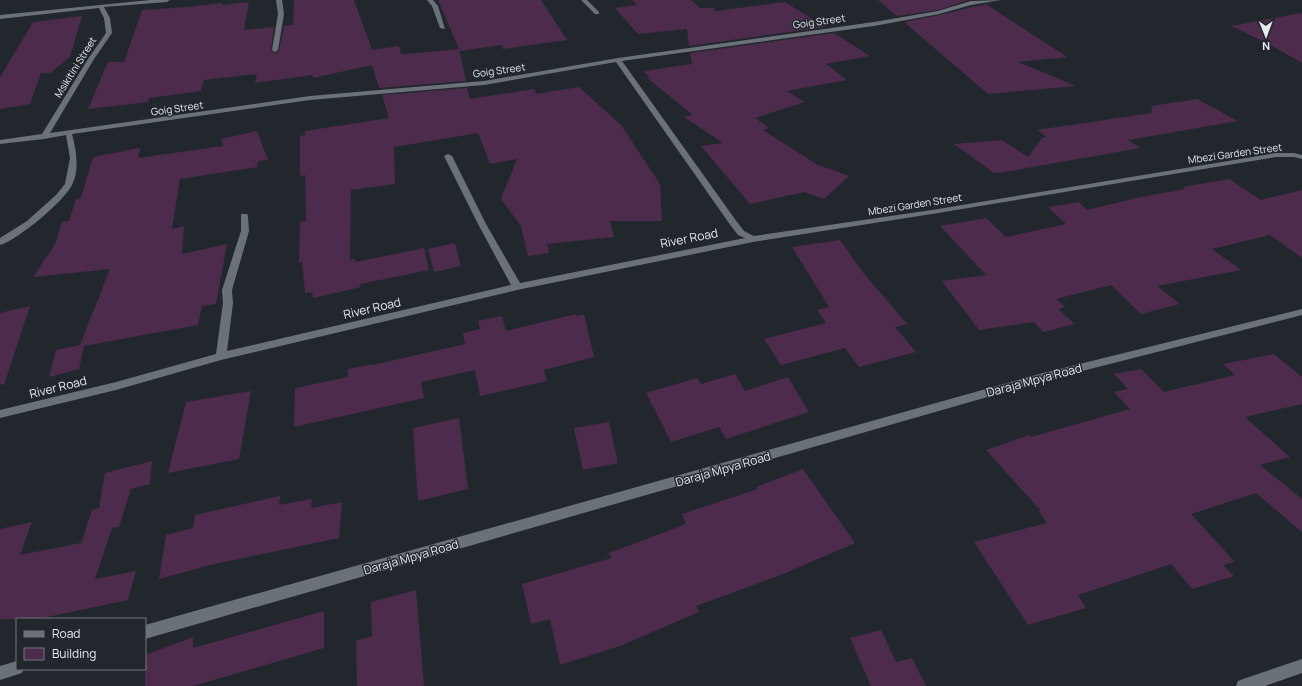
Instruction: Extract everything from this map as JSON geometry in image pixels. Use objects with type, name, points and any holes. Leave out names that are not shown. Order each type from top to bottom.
[{"type":"street","points":[[79,0],[79,8]]},
{"type":"street","points":[[0,17],[166,0]]},
{"type":"street","points":[[275,50],[281,14],[279,0]]},
{"type":"street","points":[[430,0],[435,6],[443,28]]},
{"type":"street","points":[[584,0],[597,13]]},
{"type":"street","name":"Goig Street","points":[[0,142],[69,134],[310,98],[484,83],[618,60],[874,24],[939,12],[971,3],[998,0]]},
{"type":"street","name":"Msikitini Street","points":[[44,137],[91,59],[109,33],[108,18],[101,7]]},
{"type":"street","points":[[618,60],[741,233],[752,239]]},
{"type":"street","points":[[0,242],[30,223],[59,197],[69,184],[74,158],[69,134]]},
{"type":"street","name":"Mbezi Garden Street","points":[[752,239],[932,212],[1276,155],[1294,155],[1302,157]]},
{"type":"street","points":[[448,156],[482,224],[517,287]]},
{"type":"street","points":[[220,356],[228,303],[227,290],[245,231],[244,216]]},
{"type":"street","name":"River Road","points":[[0,414],[116,386],[220,356],[517,287],[752,239]]},
{"type":"street","name":"Daraja Mpya Road","points":[[146,632],[1043,377],[1302,312]]},
{"type":"street","points":[[1243,686],[1302,666]]},
{"type":"street","points":[[0,673],[16,668]]},
{"type":"building","points":[[294,0],[354,0],[372,50],[399,46],[401,54],[407,54],[459,49],[466,81],[379,88],[372,65],[313,78],[312,75],[255,83],[257,74],[204,80],[201,91],[149,98],[148,102],[88,109],[108,62],[124,62],[142,10],[249,2],[244,30],[274,27],[271,50],[276,53],[279,50],[284,26],[293,25]]},
{"type":"building","points":[[438,0],[541,0],[567,40],[503,49],[501,45],[460,51]]},
{"type":"building","points":[[632,0],[691,0],[700,8],[714,8],[715,11],[785,2],[825,27],[689,46],[687,29],[638,34],[615,8],[637,5]]},
{"type":"building","points":[[878,0],[969,0],[938,10],[897,16]]},
{"type":"building","points":[[986,4],[1067,57],[1018,62],[1076,86],[988,94],[904,22]]},
{"type":"building","points":[[1302,13],[1302,63],[1265,42],[1231,26]]},
{"type":"building","points":[[82,16],[70,57],[50,73],[41,73],[30,104],[0,109],[0,77],[33,22]]},
{"type":"building","points":[[834,33],[870,56],[826,64],[847,80],[787,91],[805,102],[755,118],[769,128],[763,130],[816,164],[849,176],[824,199],[804,192],[750,204],[701,146],[723,143],[684,117],[693,115],[646,77],[650,77],[643,71],[692,64],[690,53]]},
{"type":"building","points":[[579,87],[621,125],[660,184],[662,221],[610,221],[614,237],[547,244],[549,253],[528,256],[521,226],[501,199],[517,159],[490,164],[478,133],[394,147],[395,184],[351,190],[350,260],[355,259],[356,262],[424,248],[429,270],[360,284],[361,287],[313,298],[312,292],[305,293],[302,262],[299,263],[300,222],[306,221],[305,175],[300,176],[300,136],[305,135],[305,131],[389,118],[382,95],[467,88],[470,99],[534,89],[536,94]]},
{"type":"building","points":[[1197,99],[1238,121],[1128,140],[1140,148],[999,173],[994,173],[954,144],[1002,140],[1028,157],[1042,138],[1047,137],[1037,130],[1152,113],[1151,106]]},
{"type":"building","points":[[257,131],[268,160],[258,161],[257,167],[180,179],[172,229],[184,226],[182,254],[227,244],[216,304],[202,306],[198,325],[84,346],[79,369],[49,377],[56,350],[80,345],[110,269],[33,277],[55,244],[62,222],[69,221],[76,199],[81,198],[93,157],[140,148],[138,158],[223,146],[221,139]]},
{"type":"building","points":[[1229,179],[1261,200],[1302,190],[1302,258],[1270,235],[1212,249],[1241,270],[1157,286],[1180,304],[1141,314],[1111,285],[1056,299],[1065,307],[1058,309],[1075,324],[1043,332],[1034,322],[979,330],[942,281],[986,275],[940,226],[986,218],[1006,237],[1066,224],[1048,207],[1079,202],[1087,210],[1141,197],[1185,189],[1182,187]]},
{"type":"building","points":[[840,240],[861,270],[907,324],[895,327],[916,352],[859,367],[845,348],[781,365],[764,339],[826,323],[817,310],[829,307],[792,247]]},
{"type":"building","points":[[455,243],[461,266],[434,272],[428,249]]},
{"type":"building","points":[[30,306],[4,385],[0,384],[0,313]]},
{"type":"building","points":[[576,314],[577,316],[584,314],[594,357],[544,370],[547,381],[480,396],[475,370],[421,382],[424,398],[294,427],[295,388],[348,377],[348,369],[373,365],[465,344],[463,333],[480,329],[478,321],[502,316],[506,331]]},
{"type":"building","points":[[1274,354],[1302,377],[1302,404],[1245,417],[1290,457],[1260,465],[1302,499],[1302,532],[1256,493],[1191,514],[1235,562],[1223,565],[1234,576],[1192,589],[1171,564],[1078,595],[1086,608],[1028,625],[974,542],[1047,523],[1038,511],[1041,511],[986,450],[1029,435],[1031,437],[1130,409],[1114,392],[1128,389],[1114,374],[1141,369],[1164,392],[1235,375],[1223,364]]},
{"type":"building","points":[[735,374],[745,391],[788,377],[809,412],[726,439],[719,427],[671,442],[646,393],[697,378],[701,384]]},
{"type":"building","points":[[251,391],[239,459],[168,473],[186,402]]},
{"type":"building","points":[[459,418],[468,489],[418,501],[413,428]]},
{"type":"building","points":[[609,422],[618,463],[583,470],[574,428]]},
{"type":"building","points":[[152,461],[150,484],[131,489],[119,527],[112,528],[95,579],[136,571],[128,600],[43,618],[0,619],[0,529],[32,522],[20,555],[81,543],[92,510],[99,508],[105,473]]},
{"type":"building","points":[[803,469],[855,543],[783,574],[696,606],[699,612],[620,646],[560,665],[550,619],[531,624],[522,584],[611,558],[609,553],[686,524],[682,514],[758,489],[756,487]]},
{"type":"building","points":[[280,496],[279,505],[312,499],[311,508],[342,502],[339,538],[210,565],[159,579],[166,535],[193,528],[195,515]]},
{"type":"building","points":[[416,590],[424,686],[357,686],[356,641],[372,636],[371,602]]},
{"type":"building","points":[[324,611],[324,648],[193,686],[145,686],[146,655],[193,637],[193,648]]},
{"type":"building","points":[[881,630],[896,662],[912,658],[926,686],[871,686],[850,638]]}]
